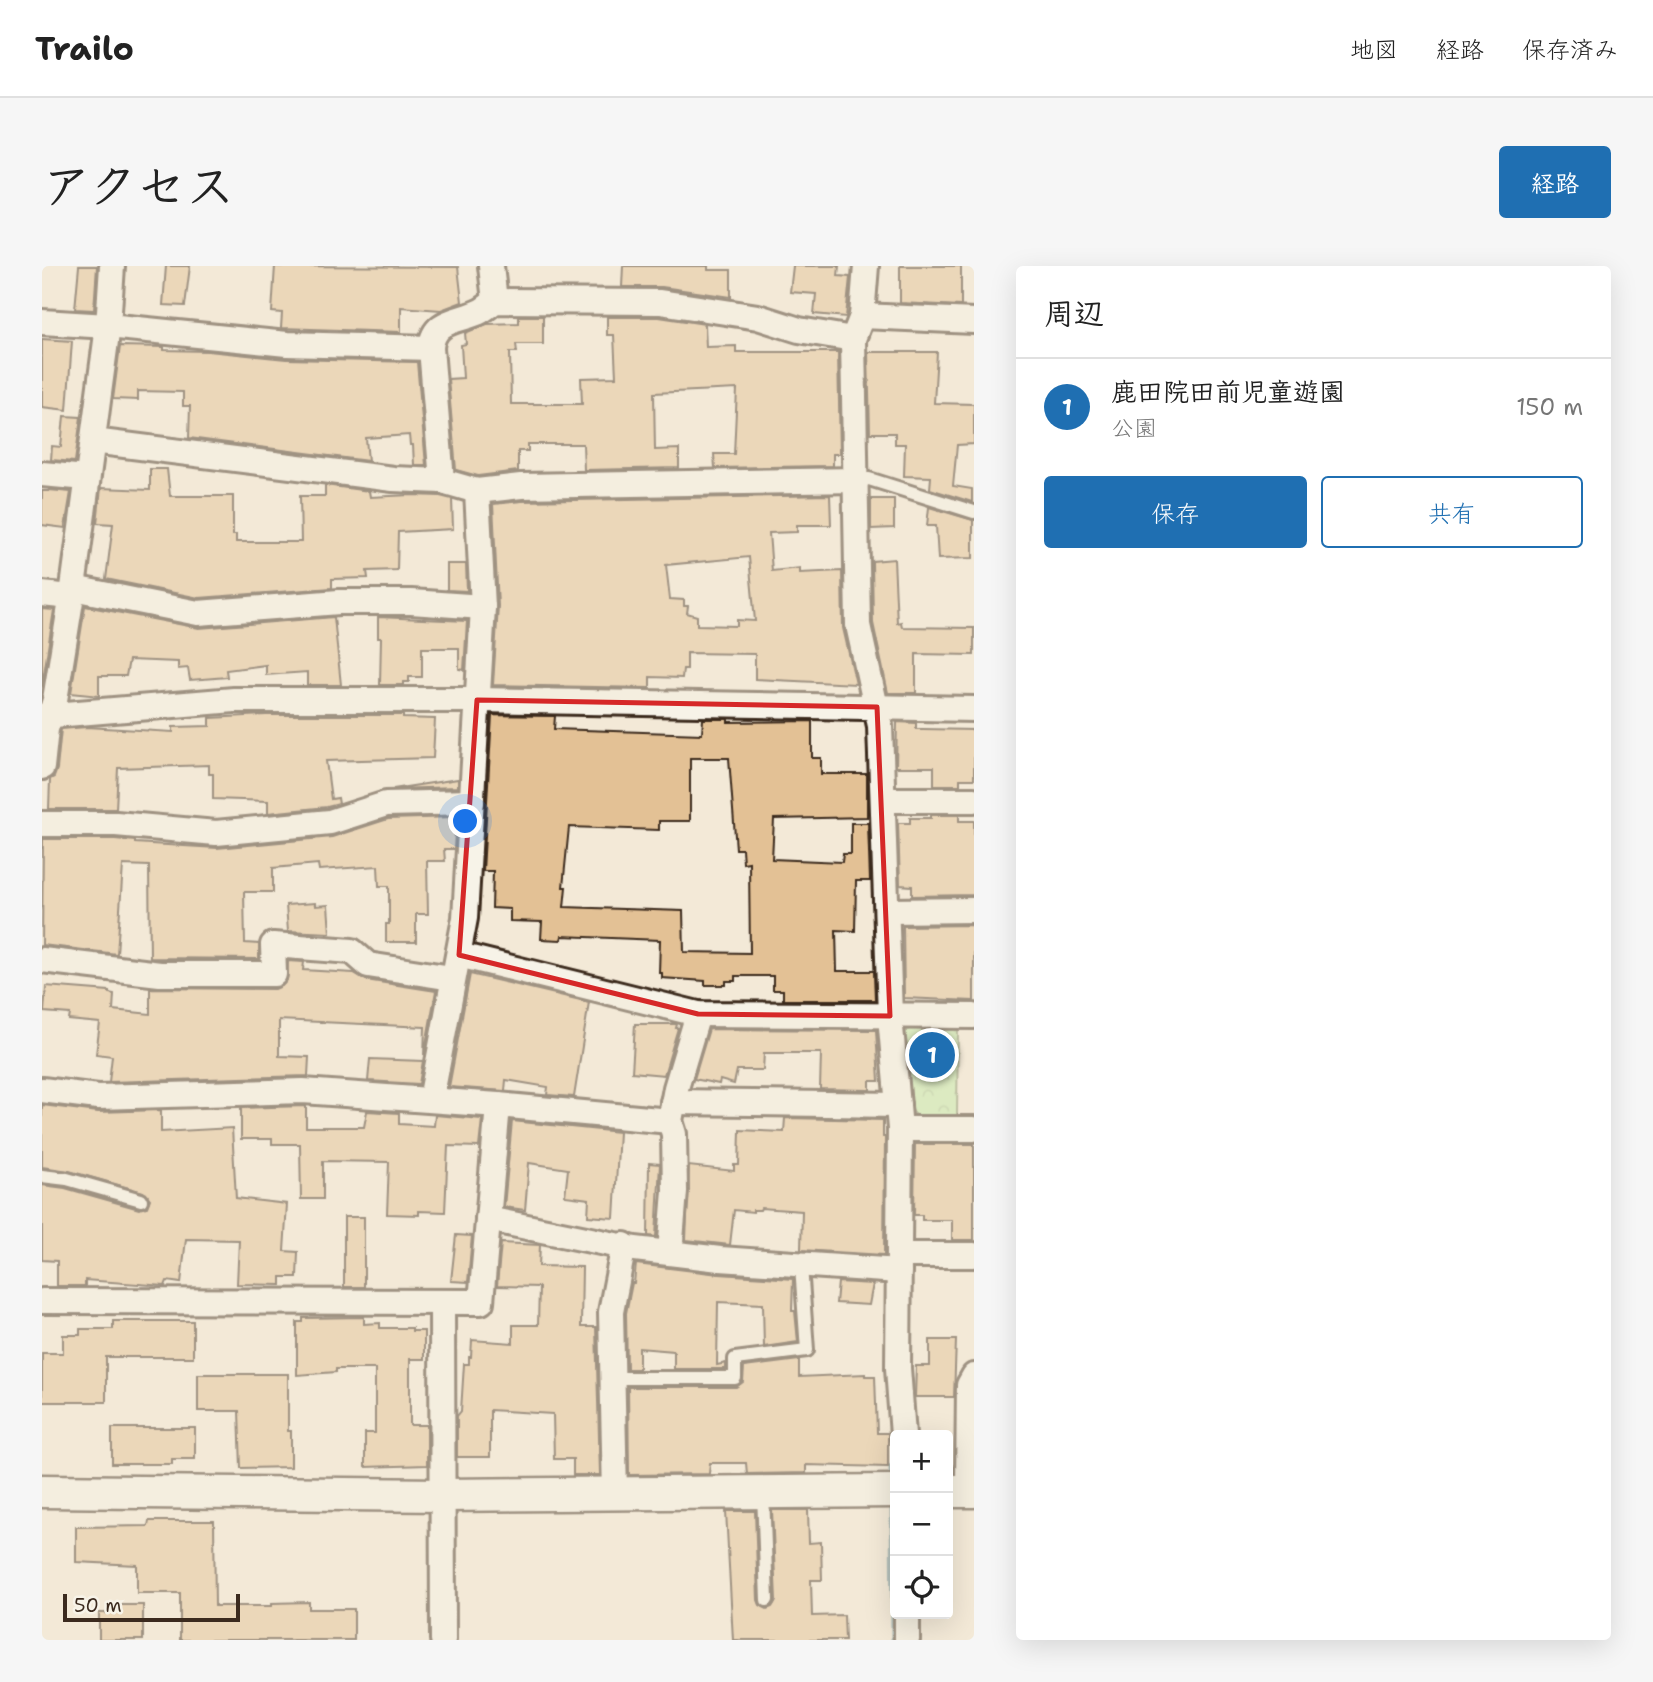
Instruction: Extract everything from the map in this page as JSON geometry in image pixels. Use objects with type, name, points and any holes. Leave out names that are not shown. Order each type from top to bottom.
[{"type":"street","points":[[42,767],[46,716],[55,700],[72,592],[108,326],[113,266]]},
{"type":"street","points":[[491,266],[495,300]]},
{"type":"street","points":[[866,266],[858,328],[858,625],[880,726],[890,1016],[900,1129],[898,1368],[903,1430]]},
{"type":"street","points":[[442,481],[432,337],[442,324],[481,311],[495,300],[660,302],[758,317],[799,330],[974,321]]},
{"type":"street","points":[[42,323],[108,326],[287,344],[431,348]]},
{"type":"street","points":[[93,441],[393,479],[442,481],[477,491],[521,486],[857,480]]},
{"type":"street","points":[[42,474],[88,478]]},
{"type":"street","points":[[431,1100],[465,918],[483,607],[477,491]]},
{"type":"street","points":[[42,594],[72,592],[198,613],[339,602],[411,602],[483,607]]},
{"type":"street","points":[[46,716],[234,700],[477,700],[974,709]]},
{"type":"street","points":[[883,800],[974,800]]},
{"type":"street","points":[[42,824],[116,824],[216,833],[330,822],[386,804],[472,802]]},
{"type":"street","points":[[888,911],[974,910]]},
{"type":"street","points":[[42,960],[160,974],[274,974],[273,945],[352,951],[368,965],[455,966],[698,1014],[974,1016]]},
{"type":"street","points":[[670,1253],[675,1191],[672,1112],[698,1014]]},
{"type":"street","points":[[42,1090],[98,1097],[303,1091],[498,1105],[672,1112],[898,1105]]},
{"type":"street","points":[[42,1301],[481,1302],[498,1105]]},
{"type":"street","points":[[900,1129],[974,1129]]},
{"type":"street","points":[[488,1219],[670,1253],[801,1266],[899,1263],[974,1255]]},
{"type":"street","points":[[615,1495],[611,1312],[624,1245]]},
{"type":"street","points":[[442,1302],[443,1640]]},
{"type":"street","points":[[963,1491],[969,1385],[974,1376]]},
{"type":"street","points":[[42,1491],[443,1495],[890,1491]]},
{"type":"street","points":[[907,1619],[907,1640]]},
{"type":"lane","points":[[857,480],[869,479],[974,512]]},
{"type":"lane","points":[[42,1176],[141,1200]]},
{"type":"lane","points":[[613,1378],[735,1378],[736,1359],[807,1350],[801,1266]]},
{"type":"lane","points":[[763,1493],[767,1600]]},
{"type":"highlighted area","points":[[477,700],[877,707],[890,1016],[698,1014],[459,955]]},
{"type":"green space","points":[[958,1027],[957,1116],[916,1115],[910,1109],[904,1033],[910,1028]]},
{"type":"building","points":[[79,266],[97,266],[94,310],[75,309]]},
{"type":"building","points":[[166,266],[190,266],[185,306],[163,305]]},
{"type":"building","points":[[275,266],[458,267],[462,302],[441,310],[401,307],[401,332],[281,328],[282,313],[272,312]]},
{"type":"building","points":[[623,266],[708,266],[708,270],[731,270],[731,297],[662,287],[622,287]]},
{"type":"building","points":[[793,266],[839,266],[838,276],[850,277],[846,317],[814,314],[816,294],[790,292]]},
{"type":"building","points":[[900,266],[961,266],[961,306],[900,303]]},
{"type":"building","points":[[519,316],[543,316],[543,344],[516,344],[517,352],[510,352],[511,404],[582,404],[581,378],[616,377],[614,335],[607,335],[607,317],[659,317],[705,324],[706,347],[736,346],[736,352],[838,352],[840,454],[833,454],[833,466],[715,468],[714,454],[734,454],[737,389],[654,393],[655,450],[679,449],[679,468],[584,470],[583,444],[528,444],[528,451],[518,451],[518,471],[478,476],[456,470],[448,379],[463,378],[461,345],[466,344],[465,333],[487,324],[519,323]]},
{"type":"building","points":[[42,339],[72,341],[67,410],[42,407]]},
{"type":"building","points":[[120,346],[164,347],[164,350],[208,351],[286,359],[417,362],[426,465],[414,465],[413,445],[410,445],[409,435],[366,438],[368,461],[189,438],[190,406],[183,406],[183,392],[138,391],[138,400],[113,399]]},
{"type":"building","points":[[868,352],[937,352],[934,403],[974,404],[974,444],[957,445],[953,486],[972,489],[972,502],[930,489],[931,477],[904,476],[905,444],[895,444],[895,433],[870,433]]},
{"type":"building","points":[[64,416],[81,417],[75,462],[51,460],[52,446],[61,447]]},
{"type":"building","points":[[150,469],[167,469],[170,496],[233,496],[233,535],[236,535],[236,542],[301,542],[300,496],[325,496],[325,485],[369,491],[370,497],[411,495],[452,499],[453,529],[398,532],[397,570],[367,571],[368,578],[332,579],[332,588],[199,598],[106,579],[113,524],[97,523],[101,488],[150,490]]},
{"type":"building","points":[[42,491],[71,492],[65,528],[42,525]]},
{"type":"building","points":[[830,495],[831,525],[797,525],[797,532],[769,533],[772,571],[800,568],[800,573],[842,571],[843,628],[856,684],[755,679],[755,654],[687,653],[687,669],[683,669],[682,678],[650,677],[650,688],[493,685],[498,606],[493,504],[522,501]],"holes":[[[749,557],[755,621],[737,620],[737,626],[697,625],[697,616],[687,613],[688,606],[684,606],[684,600],[670,599],[666,565]]]},
{"type":"building","points":[[871,499],[894,499],[894,528],[871,529]]},
{"type":"building","points":[[929,507],[973,520],[973,558],[938,559],[936,526],[927,526]]},
{"type":"building","points":[[894,559],[897,623],[901,622],[902,627],[974,628],[974,655],[916,654],[916,693],[888,693],[873,623],[872,561]]},
{"type":"building","points":[[447,564],[466,564],[467,591],[447,590]]},
{"type":"building","points":[[85,606],[199,628],[334,617],[341,685],[307,685],[307,672],[266,675],[266,665],[226,670],[227,677],[190,680],[188,668],[178,669],[178,662],[129,660],[126,676],[99,676],[99,696],[71,693]]},
{"type":"building","points":[[42,609],[54,610],[42,687]]},
{"type":"building","points":[[378,617],[467,621],[464,670],[459,669],[459,648],[422,648],[422,677],[409,677],[409,682],[403,682],[403,685],[380,685],[381,638],[378,638]]},
{"type":"building","points":[[266,715],[403,715],[403,718],[435,719],[433,758],[326,761],[331,799],[338,798],[339,804],[268,813],[268,801],[213,799],[213,774],[209,774],[209,765],[118,768],[116,809],[49,809],[50,779],[54,777],[57,769],[61,729],[87,727],[173,732],[173,727],[210,726],[210,718]]},
{"type":"building","points":[[492,715],[555,716],[554,729],[702,734],[703,719],[728,719],[728,722],[812,721],[812,758],[821,758],[821,774],[867,774],[867,817],[774,819],[772,859],[842,862],[843,854],[851,854],[851,823],[868,823],[870,881],[856,881],[855,931],[836,930],[837,971],[874,971],[875,1000],[783,1000],[783,990],[773,990],[773,976],[735,976],[735,981],[726,981],[726,985],[705,985],[705,981],[662,978],[662,973],[659,973],[660,940],[562,936],[561,940],[541,939],[542,922],[510,921],[510,909],[492,908],[493,871],[483,871]],"holes":[[[690,758],[729,758],[736,849],[742,849],[743,863],[749,862],[750,953],[684,952],[683,911],[564,907],[566,887],[563,887],[569,827],[659,830],[659,821],[690,821]]]},
{"type":"building","points":[[897,722],[916,723],[916,729],[974,730],[974,779],[960,779],[960,785],[934,785],[934,767],[896,767]]},
{"type":"building","points":[[458,779],[458,787],[393,789]]},
{"type":"building","points":[[931,815],[959,815],[959,821],[974,821],[974,895],[912,896],[912,886],[900,885],[898,823],[910,823],[910,818],[931,818]]},
{"type":"building","points":[[456,817],[454,849],[444,849],[445,861],[427,861],[428,914],[416,914],[416,942],[386,942],[389,886],[379,886],[378,866],[319,870],[318,864],[273,868],[273,892],[244,892],[245,943],[259,944],[259,959],[150,958],[149,866],[123,865],[117,954],[42,945],[43,839],[115,839],[135,843],[217,848],[332,837],[388,819]]},
{"type":"building","points":[[315,903],[315,906],[328,905],[330,933],[288,931],[286,905]]},
{"type":"building","points":[[974,925],[974,1001],[904,998],[903,926]]},
{"type":"building","points":[[288,961],[304,962],[303,970],[354,973],[366,980],[436,991],[424,1055],[425,1027],[279,1020],[279,1056],[309,1057],[308,1076],[109,1082],[112,1056],[96,1054],[100,1023],[69,1020],[70,1014],[44,1012],[46,986],[109,991],[114,994],[113,1010],[150,1014],[150,988],[275,989],[287,980]]},
{"type":"building","points":[[470,974],[589,1002],[574,1097],[547,1095],[548,1087],[506,1080],[505,1091],[449,1087]]},
{"type":"building","points":[[635,1024],[677,1024],[664,1075],[632,1072]]},
{"type":"building","points":[[709,1029],[876,1030],[879,1081],[870,1081],[870,1090],[820,1089],[821,1053],[764,1053],[763,1070],[737,1070],[734,1084],[720,1080],[719,1084],[694,1079]]},
{"type":"building","points":[[370,1059],[423,1061],[419,1084],[368,1081]]},
{"type":"building","points":[[42,1105],[98,1112],[161,1110],[161,1132],[232,1128],[236,1198],[287,1204],[284,1251],[298,1252],[297,1277],[281,1277],[281,1285],[237,1284],[239,1240],[186,1239],[181,1283],[167,1281],[165,1286],[85,1280],[85,1286],[57,1286],[57,1261],[42,1260],[42,1185],[65,1188],[139,1209],[147,1207],[150,1199],[143,1192],[69,1171],[42,1167]]},
{"type":"building","points":[[306,1106],[306,1127],[364,1127],[367,1111],[399,1113],[399,1124],[434,1126],[435,1115],[482,1119],[479,1147],[448,1146],[445,1212],[419,1211],[419,1215],[387,1214],[389,1162],[323,1161],[323,1199],[301,1199],[300,1144],[272,1144],[272,1139],[241,1139],[241,1108]]},
{"type":"building","points":[[785,1118],[883,1120],[884,1255],[801,1250],[802,1211],[761,1208],[753,1212],[734,1210],[730,1245],[686,1240],[689,1166],[734,1171],[734,1165],[739,1165],[740,1130],[784,1132]]},
{"type":"building","points":[[512,1121],[619,1132],[614,1218],[588,1216],[589,1199],[565,1196],[568,1169],[529,1163],[525,1210],[504,1207]]},
{"type":"building","points":[[915,1144],[974,1144],[974,1240],[952,1240],[952,1220],[922,1220],[922,1215],[914,1215]]},
{"type":"building","points":[[649,1163],[660,1164],[656,1237],[648,1236]]},
{"type":"building","points":[[344,1217],[364,1217],[364,1287],[344,1287]]},
{"type":"building","points":[[456,1235],[472,1236],[468,1282],[451,1281]]},
{"type":"building","points":[[501,1243],[540,1245],[539,1266],[582,1267],[581,1327],[596,1327],[600,1475],[573,1475],[573,1459],[554,1459],[553,1414],[490,1410],[490,1457],[457,1457],[457,1416],[461,1411],[464,1364],[469,1364],[472,1340],[513,1343],[513,1325],[538,1325],[539,1287],[497,1286]]},
{"type":"building","points":[[636,1264],[793,1279],[792,1311],[795,1311],[798,1342],[764,1347],[763,1304],[718,1302],[717,1365],[726,1363],[726,1369],[674,1369],[674,1351],[639,1348],[639,1369],[627,1369],[626,1313]]},
{"type":"building","points":[[838,1282],[873,1284],[869,1305],[836,1303]]},
{"type":"building","points":[[364,1317],[364,1324],[380,1323],[380,1328],[412,1328],[412,1331],[424,1331],[424,1359],[410,1359],[410,1425],[427,1425],[427,1465],[365,1467],[365,1433],[375,1433],[375,1369],[336,1369],[336,1372],[297,1375],[297,1322],[303,1322],[303,1318]]},
{"type":"building","points":[[113,1321],[193,1321],[193,1357],[106,1357],[106,1402],[42,1402],[42,1353],[63,1353],[63,1335],[80,1335],[80,1329],[113,1329]]},
{"type":"building","points":[[930,1340],[956,1340],[954,1397],[915,1397],[916,1366],[930,1366]]},
{"type":"building","points":[[799,1360],[799,1377],[865,1374],[875,1376],[877,1433],[888,1433],[888,1467],[806,1465],[806,1473],[747,1474],[746,1463],[710,1463],[709,1474],[629,1475],[628,1387],[736,1387],[743,1382],[744,1367]]},
{"type":"building","points":[[198,1374],[288,1374],[291,1467],[241,1468],[239,1411],[198,1411]]},
{"type":"building","points":[[112,1428],[195,1428],[195,1459],[172,1459],[172,1464],[112,1464]]},
{"type":"building","points":[[772,1510],[808,1510],[809,1543],[821,1542],[822,1580],[811,1580],[812,1616],[844,1615],[845,1640],[733,1640],[726,1511],[755,1511],[758,1600],[760,1605],[767,1609],[772,1607],[776,1600]]},
{"type":"building","points":[[149,1521],[214,1521],[215,1606],[272,1606],[272,1603],[309,1602],[309,1609],[354,1609],[354,1640],[180,1640],[180,1593],[137,1593],[137,1565],[76,1562],[76,1527],[148,1526]]},
{"type":"building","points":[[109,1605],[143,1605],[143,1640],[99,1640],[99,1613],[109,1613]]},
{"type":"waterway","points":[[893,1556],[894,1640]]},
{"type":"place","name":"鹿田院田前児童遊園","points":[[932,1055]]}]
